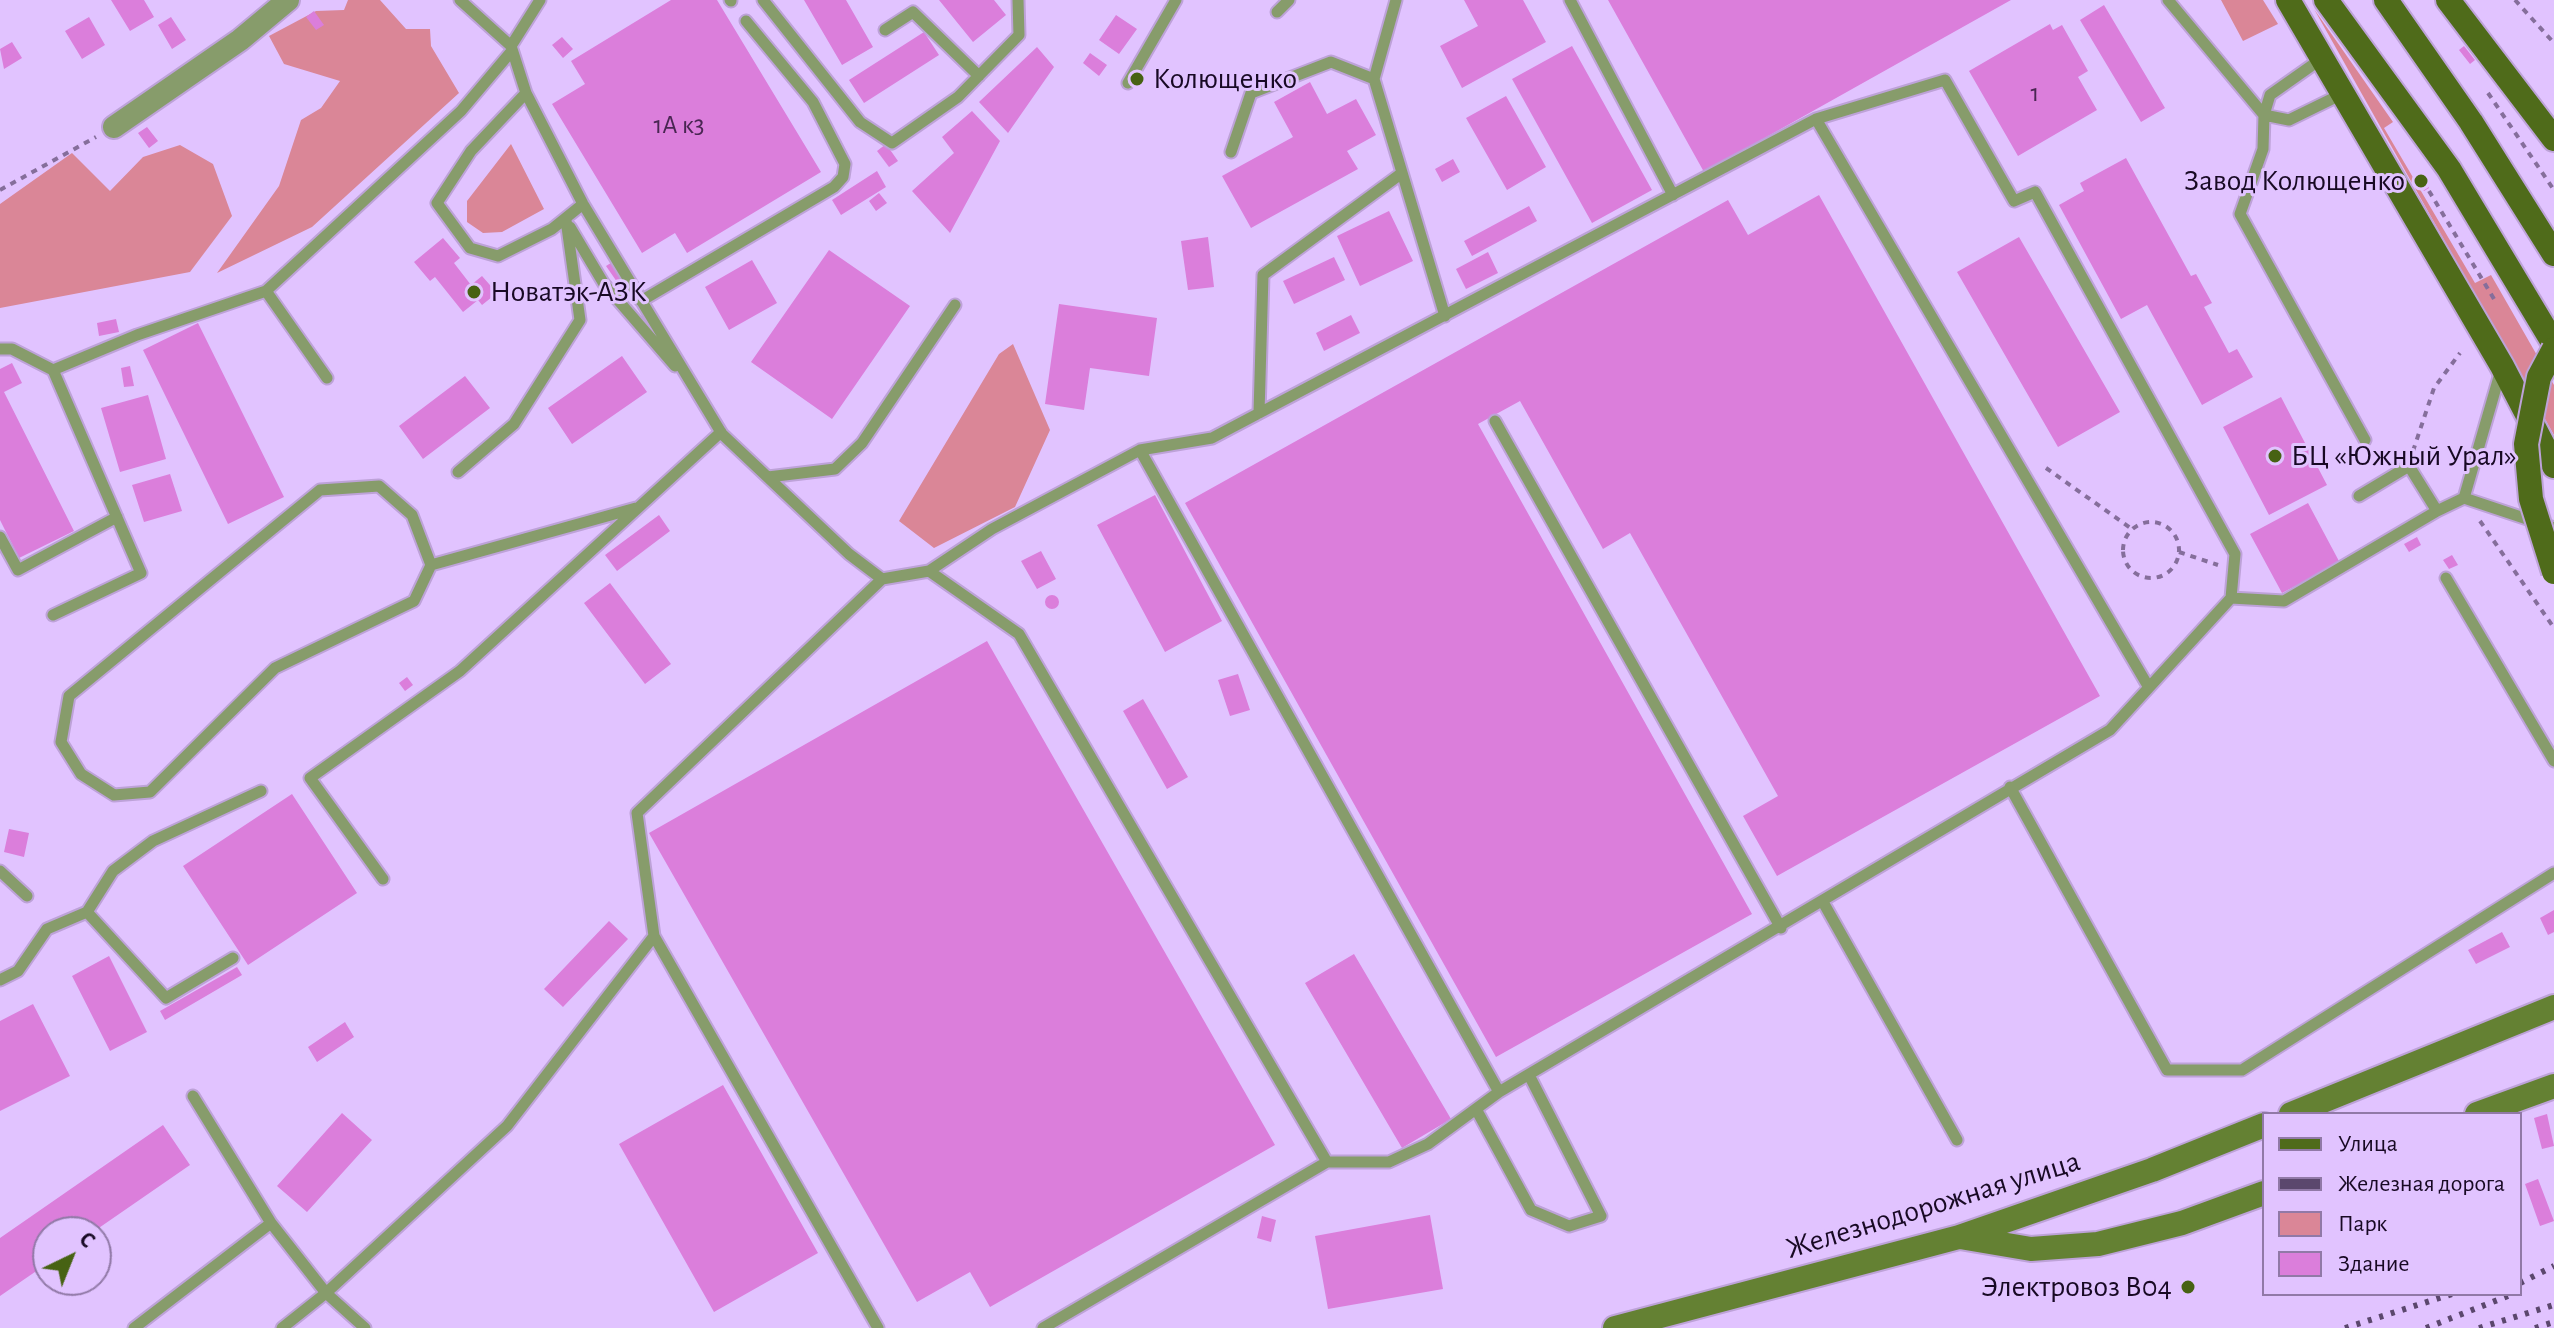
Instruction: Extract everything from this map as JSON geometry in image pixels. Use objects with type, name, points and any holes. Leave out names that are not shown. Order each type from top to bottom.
[{"type":"main road","points":[[2288,0],[2502,366],[2554,466]]},
{"type":"main road","points":[[2326,0],[2449,169],[2554,346],[2539,377],[2526,444],[2531,499],[2554,572]]},
{"type":"main road","points":[[2386,0],[2471,122],[2554,254]]},
{"type":"main road","points":[[2448,0],[2552,135]]},
{"type":"main road","points":[[2296,1112],[2554,1007]]},
{"type":"main road","points":[[2482,1112],[2554,1086]]},
{"type":"main road","name":"Железнодорожная улица","points":[[1615,1328],[1959,1237],[2152,1170],[2262,1126]]},
{"type":"main road","points":[[1959,1237],[2031,1249],[2098,1244],[2182,1223],[2262,1194]]},
{"type":"street","points":[[114,127],[240,40],[288,0]]},
{"type":"lane","points":[[460,0],[510,50],[526,93],[583,204],[721,432],[849,554],[882,579]]},
{"type":"lane","points":[[53,370],[137,335],[266,291],[461,111],[510,50],[540,0]]},
{"type":"lane","points":[[763,0],[860,122],[892,143],[958,97],[1019,35],[1018,0]]},
{"type":"lane","points":[[1128,83],[1176,0]]},
{"type":"lane","points":[[1277,12],[1289,0]]},
{"type":"lane","points":[[1396,0],[1374,79],[1445,316]]},
{"type":"lane","points":[[1570,0],[1673,195]]},
{"type":"lane","points":[[2168,0],[2264,115],[2289,120],[2342,94]]},
{"type":"lane","points":[[885,30],[913,12],[979,76]]},
{"type":"lane","points":[[641,301],[834,187],[843,177],[845,164],[813,102],[746,21]]},
{"type":"lane","points":[[2321,59],[2270,95],[2264,115],[2263,149],[2240,214],[2365,440]]},
{"type":"lane","points":[[1231,152],[1251,93],[1331,62],[1374,79]]},
{"type":"lane","points":[[878,1328],[654,936],[637,813],[882,579],[929,571],[992,529],[1140,450],[1212,438],[1816,119],[1945,80],[2014,201],[2035,192],[2235,554],[2231,598],[2110,730],[2010,787],[1781,928],[1499,1092],[1428,1144],[1389,1162],[1327,1162],[1043,1328]]},
{"type":"lane","points":[[526,93],[471,151],[437,203],[470,248],[498,256],[566,220],[583,204]]},
{"type":"lane","points":[[1816,119],[2148,686]]},
{"type":"lane","points":[[1259,413],[1263,275],[1402,173]]},
{"type":"lane","points":[[566,220],[604,284],[700,395]]},
{"type":"lane","points":[[458,472],[514,424],[580,320],[566,220]]},
{"type":"lane","points":[[266,291],[327,378]]},
{"type":"lane","points":[[768,477],[835,469],[862,443],[955,305]]},
{"type":"lane","points":[[0,349],[12,349],[53,370],[141,573],[53,615]]},
{"type":"lane","points":[[2464,498],[2502,366]]},
{"type":"lane","points":[[1495,421],[1781,928]]},
{"type":"lane","points":[[383,879],[310,778],[460,671],[721,432]]},
{"type":"lane","points":[[1140,450],[1499,1092]]},
{"type":"lane","points":[[2359,496],[2409,466],[2437,511]]},
{"type":"lane","points":[[431,565],[412,515],[379,486],[320,490],[69,696],[61,742],[81,774],[114,795],[150,792],[275,668],[414,601],[431,565],[636,508]]},
{"type":"lane","points":[[2231,598],[2284,601],[2464,498],[2554,528]]},
{"type":"lane","points":[[0,537],[18,570],[117,517]]},
{"type":"lane","points":[[929,571],[1019,634],[1327,1162]]},
{"type":"lane","points":[[2446,578],[2554,761]]},
{"type":"lane","points":[[2010,787],[2167,1070],[2242,1070],[2554,873]]},
{"type":"lane","points":[[0,980],[18,971],[47,929],[87,912],[113,871],[153,841],[261,791]]},
{"type":"lane","points":[[0,871],[27,896]]},
{"type":"lane","points":[[1823,902],[1957,1140]]},
{"type":"lane","points":[[87,912],[166,998],[233,958]]},
{"type":"lane","points":[[282,1328],[326,1293],[507,1126],[654,936]]},
{"type":"lane","points":[[1476,1109],[1531,1210],[1569,1226],[1601,1216],[1529,1075]]},
{"type":"lane","points":[[193,1096],[271,1223],[326,1293],[365,1328]]},
{"type":"lane","points":[[134,1328],[271,1223]]},
{"type":"path","points":[[2515,0],[2554,43]]},
{"type":"path","points":[[0,190],[114,127]]},
{"type":"path","points":[[2532,156],[2554,190]]},
{"type":"path","points":[[2459,243],[2494,299]]},
{"type":"path","points":[[2409,466],[2434,388],[2460,353]]},
{"type":"path","points":[[2046,468],[2132,529]]},
{"type":"path","points":[[2464,498],[2554,628]]},
{"type":"path","points":[[2149,522],[2168,527],[2178,543],[2179,552],[2171,570],[2155,578],[2138,575],[2125,562],[2123,544],[2132,529],[2149,522]]},
{"type":"path","points":[[2179,552],[2234,570]]},
{"type":"green space","points":[[348,0],[380,0],[406,29],[430,29],[431,46],[459,93],[312,227],[217,273],[279,186],[301,120],[321,108],[340,81],[284,64],[269,36],[316,11],[344,10]]},
{"type":"green space","points":[[2221,0],[2263,0],[2278,24],[2243,41]]},
{"type":"green space","points":[[2314,9],[2393,122],[2384,128],[2475,283],[2491,275],[2554,385],[2554,435]]},
{"type":"green space","points":[[511,144],[544,209],[502,232],[483,233],[467,222],[467,201]]},
{"type":"green space","points":[[180,145],[213,164],[232,216],[190,272],[0,308],[0,204],[72,153],[110,191],[143,157]]},
{"type":"green space","points":[[1013,344],[1050,430],[1015,507],[934,548],[899,521],[999,354]]},
{"type":"building","points":[[111,0],[144,0],[154,17],[130,31]]},
{"type":"building","points":[[671,0],[717,0],[821,172],[687,253],[675,233],[642,253],[552,104],[585,84],[571,61]]},
{"type":"building","points":[[804,0],[846,0],[873,47],[842,65]]},
{"type":"building","points":[[939,0],[994,0],[1006,15],[973,42]]},
{"type":"building","points":[[1464,0],[1523,0],[1546,42],[1462,88],[1440,46],[1478,26]]},
{"type":"building","points":[[1608,0],[2011,0],[1704,172]]},
{"type":"building","points":[[2104,5],[2165,108],[2141,122],[2080,20]]},
{"type":"building","points":[[314,11],[324,25],[316,30],[306,17]]},
{"type":"building","points":[[1116,15],[1137,29],[1119,54],[1099,40]]},
{"type":"building","points":[[89,17],[105,45],[82,59],[65,31]]},
{"type":"building","points":[[171,17],[186,40],[172,49],[158,25]]},
{"type":"building","points":[[2050,24],[2053,30],[2062,25],[2088,71],[2078,77],[2097,110],[2018,156],[1969,71]]},
{"type":"building","points":[[924,32],[939,55],[864,103],[849,80]]},
{"type":"building","points":[[562,37],[573,49],[563,58],[552,45]]},
{"type":"building","points":[[12,42],[22,58],[4,69],[0,49]]},
{"type":"building","points":[[1572,46],[1652,190],[1592,223],[1512,79]]},
{"type":"building","points":[[2464,46],[2475,60],[2470,64],[2459,50]]},
{"type":"building","points":[[1037,47],[1054,67],[1008,133],[979,102]]},
{"type":"building","points":[[1090,53],[1107,65],[1099,76],[1083,63]]},
{"type":"building","points":[[1310,82],[1327,114],[1356,99],[1376,135],[1347,151],[1358,169],[1251,228],[1222,176],[1293,137],[1274,102]]},
{"type":"building","points":[[1506,96],[1546,167],[1507,190],[1466,118]]},
{"type":"building","points":[[972,111],[1000,141],[950,233],[912,191],[954,153],[942,137]]},
{"type":"building","points":[[147,127],[158,141],[149,148],[138,133]]},
{"type":"building","points":[[886,144],[898,161],[889,167],[877,151]]},
{"type":"building","points":[[2126,158],[2191,276],[2196,274],[2212,303],[2204,307],[2229,353],[2237,349],[2253,377],[2202,405],[2147,305],[2121,319],[2059,205],[2084,191],[2080,183]]},
{"type":"building","points":[[1453,159],[1460,172],[1442,182],[1435,169]]},
{"type":"building","points":[[877,171],[886,187],[841,215],[832,200]]},
{"type":"building","points":[[2420,173],[2429,188],[2424,191],[2415,176]]},
{"type":"building","points":[[879,193],[887,203],[876,211],[869,201]]},
{"type":"building","points":[[1819,195],[2100,696],[1777,876],[1743,816],[1778,796],[1630,533],[1603,549],[1520,401],[1478,424],[1752,914],[1496,1057],[1185,503],[1728,200],[1748,235]]},
{"type":"building","points":[[1529,206],[1537,221],[1472,256],[1464,241]]},
{"type":"building","points":[[1389,211],[1413,261],[1360,286],[1337,236]]},
{"type":"building","points":[[1208,237],[1214,287],[1188,290],[1181,241]]},
{"type":"building","points":[[2019,237],[2120,412],[2058,447],[1957,272]]},
{"type":"building","points":[[443,238],[460,258],[454,263],[471,285],[482,276],[497,293],[482,305],[478,300],[463,312],[435,277],[430,281],[414,262]]},
{"type":"building","points":[[829,250],[910,306],[832,419],[751,362]]},
{"type":"building","points":[[1488,252],[1498,273],[1466,289],[1456,269]]},
{"type":"building","points":[[1334,257],[1345,280],[1294,304],[1283,281]]},
{"type":"building","points":[[752,260],[777,303],[729,330],[705,287]]},
{"type":"building","points":[[614,261],[631,287],[624,292],[606,266]]},
{"type":"building","points":[[1059,304],[1157,318],[1149,376],[1090,368],[1084,410],[1045,404]]},
{"type":"building","points":[[1351,315],[1360,333],[1324,351],[1316,333]]},
{"type":"building","points":[[116,319],[119,332],[99,336],[97,323]]},
{"type":"building","points":[[198,323],[284,497],[228,524],[143,350]]},
{"type":"building","points":[[622,356],[647,392],[572,444],[548,408]]},
{"type":"building","points":[[12,363],[22,383],[4,392],[74,531],[19,558],[0,520],[0,369]]},
{"type":"building","points":[[130,366],[134,386],[124,387],[121,368]]},
{"type":"building","points":[[465,376],[490,408],[423,459],[399,426]]},
{"type":"building","points":[[148,395],[166,459],[120,472],[101,408]]},
{"type":"building","name":"БЦ «Южный Урал»","points":[[2281,397],[2327,485],[2269,515],[2223,427]]},
{"type":"building","points":[[170,474],[182,511],[144,522],[132,485]]},
{"type":"building","points":[[1155,495],[1222,621],[1165,652],[1097,525]]},
{"type":"building","points":[[2308,503],[2340,563],[2282,593],[2250,534]]},
{"type":"building","points":[[659,515],[670,531],[617,571],[605,555]]},
{"type":"building","points":[[2417,537],[2421,545],[2409,552],[2404,544]]},
{"type":"building","points":[[1041,551],[1056,579],[1037,589],[1021,561]]},
{"type":"building","points":[[2452,555],[2458,565],[2449,569],[2443,560]]},
{"type":"building","points":[[610,583],[671,664],[645,684],[584,603]]},
{"type":"building","points":[[1052,595],[1059,602],[1052,609],[1045,602]]},
{"type":"building","points":[[987,641],[1275,1145],[990,1307],[970,1272],[917,1302],[649,833]]},
{"type":"building","points":[[1238,674],[1250,710],[1230,716],[1218,680]]},
{"type":"building","points":[[407,677],[413,685],[405,691],[399,683]]},
{"type":"building","points":[[1143,699],[1188,777],[1167,789],[1123,711]]},
{"type":"building","points":[[292,794],[357,893],[248,965],[183,866]]},
{"type":"building","points":[[9,829],[29,833],[24,857],[4,852]]},
{"type":"building","points":[[2554,910],[2554,932],[2548,935],[2540,918]]},
{"type":"building","points":[[609,921],[628,939],[563,1007],[544,989]]},
{"type":"building","points":[[2502,932],[2510,947],[2476,964],[2468,950]]},
{"type":"building","points":[[1354,954],[1451,1119],[1402,1148],[1305,983]]},
{"type":"building","points":[[109,956],[147,1032],[110,1051],[72,976]]},
{"type":"building","points":[[237,967],[242,975],[165,1020],[160,1011]]},
{"type":"building","points":[[33,1004],[70,1076],[0,1111],[0,1021]]},
{"type":"building","points":[[345,1022],[354,1037],[317,1062],[308,1047]]},
{"type":"building","points":[[723,1085],[818,1253],[714,1312],[619,1144]]},
{"type":"building","points":[[342,1113],[372,1140],[307,1212],[277,1186]]},
{"type":"building","points":[[2547,1114],[2554,1146],[2542,1149],[2534,1118]]},
{"type":"building","points":[[163,1125],[190,1165],[112,1219],[112,1216],[32,1216],[32,1274],[0,1296],[0,1238]]},
{"type":"building","points":[[2538,1179],[2554,1221],[2540,1226],[2525,1184]]},
{"type":"building","points":[[1430,1215],[1443,1289],[1328,1309],[1315,1236]]},
{"type":"building","points":[[1262,1216],[1276,1220],[1271,1242],[1257,1238]]},
{"type":"railway","points":[[2522,1282],[2554,1266]]},
{"type":"railway","points":[[2345,1328],[2446,1296]]},
{"type":"railway","points":[[2426,1328],[2508,1296]]},
{"type":"railway","points":[[2479,1328],[2554,1305]]},
{"type":"railway","points":[[2535,1328],[2554,1322]]},
{"type":"place","name":"Колющенко","points":[[1137,79]]},
{"type":"place","name":"Завод Колющенко","points":[[2421,181]]},
{"type":"place","name":"Новатэк-АЗК","points":[[474,292]]},
{"type":"place","name":"БЦ «Южный Урал»","points":[[2275,456]]},
{"type":"place","name":"Электровоз В04","points":[[2188,1287]]}]
